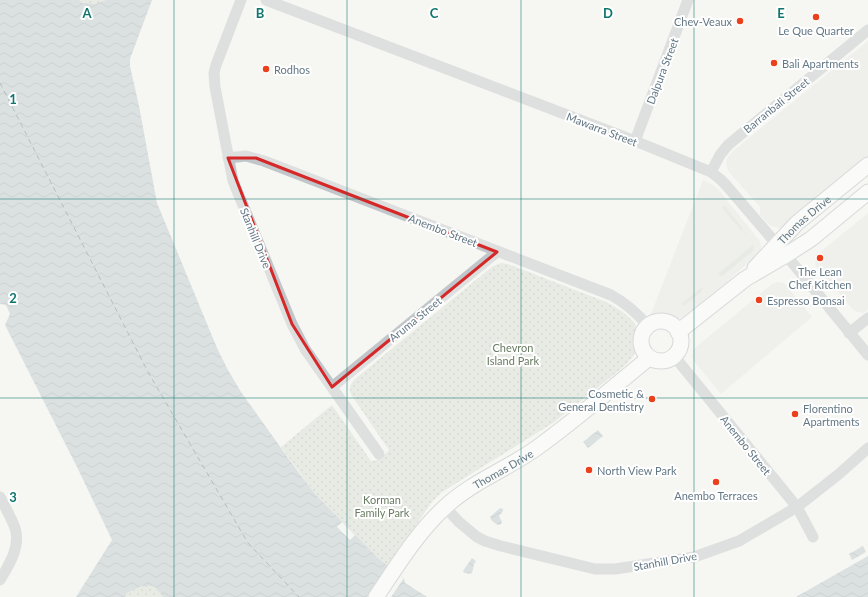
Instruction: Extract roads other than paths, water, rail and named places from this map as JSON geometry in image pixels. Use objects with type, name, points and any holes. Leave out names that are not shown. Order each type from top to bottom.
[{"type":"main road","name":"Thomas Drive","points":[[781,250],[797,223],[868,165]]},
{"type":"main road","name":"Thomas Drive","points":[[678,332],[781,250],[811,239],[868,192]]},
{"type":"main road","points":[[797,223],[811,239]]},
{"type":"main road","points":[[661,321],[671,324],[678,332],[681,338],[680,347],[674,356],[666,361],[658,361],[649,358],[642,349],[641,342],[644,331],[648,326],[661,321]]},
{"type":"main road","name":"Thomas Drive","points":[[376,597],[418,536],[445,507],[462,493],[537,448],[583,413],[649,358]]},
{"type":"street","name":"Stanhill Drive","points":[[241,0],[216,64],[214,73],[215,87],[233,181],[292,324],[305,349],[378,454]]},
{"type":"street","name":"Mawarra Street","points":[[266,0],[711,172],[723,182],[868,356]]},
{"type":"street","name":"Dalpura Street","points":[[635,142],[688,0]]},
{"type":"street","name":"Barranbali Street","points":[[711,172],[720,155],[728,145],[868,30]]},
{"type":"street","name":"Anembo Street","points":[[228,158],[242,156],[256,158],[607,294],[632,309],[648,326]]},
{"type":"street","name":"Aruma Street","points":[[332,387],[498,252]]},
{"type":"street","points":[[849,333],[868,318]]},
{"type":"street","name":"Anembo Street","points":[[674,356],[797,507],[813,537]]},
{"type":"street","name":"Stanhill Drive","points":[[445,507],[459,522],[477,537],[485,541],[595,569],[615,569],[694,557],[739,541],[797,507],[839,474],[868,448]]},
{"type":"street","points":[[0,497],[13,523],[17,539],[16,548],[0,580]]},
{"type":"water","points":[[0,0],[79,0],[83,3],[95,4],[106,0],[152,0],[130,59],[130,66],[157,203],[217,348],[241,392],[316,495],[378,558],[404,578],[405,583],[427,597],[163,597],[154,586],[142,586],[127,593],[125,597],[76,597],[112,540],[5,325],[10,314],[6,305],[0,304]]},
{"type":"water","points":[[598,430],[603,436],[588,448],[583,442]]},
{"type":"water","points":[[500,508],[503,509],[499,516],[502,522],[498,525],[492,521],[490,517]]},
{"type":"water","points":[[863,546],[866,552],[852,560],[849,554]]},
{"type":"water","points":[[868,556],[868,597],[796,597]]},
{"type":"water","points":[[472,558],[476,561],[472,573],[464,573],[463,571]]},
{"type":"place","name":"Le Que Quarter","points":[[816,17]]},
{"type":"place","name":"Chev-Veaux","points":[[740,21]]},
{"type":"place","name":"Bali Apartments","points":[[774,63]]},
{"type":"place","name":"Rodhos","points":[[266,69]]},
{"type":"place","name":"The Lean Chef Kitchen","points":[[820,258]]},
{"type":"place","name":"Espresso Bonsai","points":[[759,300]]},
{"type":"place","name":"Cosmetic & General Dentistry","points":[[652,399]]},
{"type":"place","name":"Florentino Apartments","points":[[795,414]]},
{"type":"place","name":"North View Park","points":[[589,470]]},
{"type":"place","name":"Anembo Terraces","points":[[716,482]]},
{"type":"park label","name":"Chevron Island Park","points":[[513,353]]},
{"type":"park label","name":"Korman Family Park","points":[[382,505]]}]
